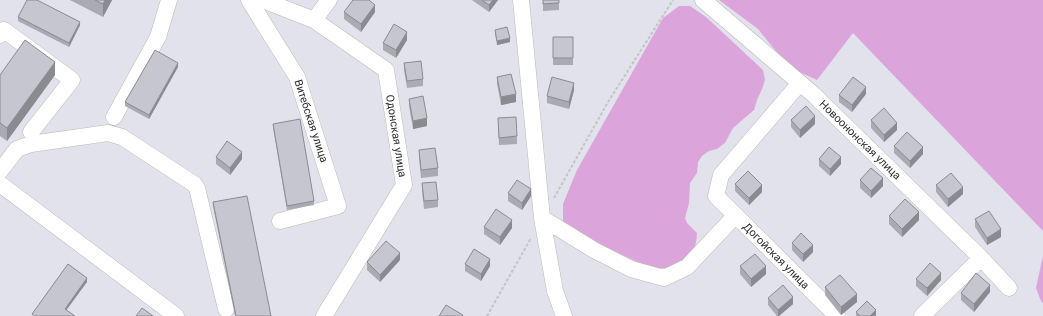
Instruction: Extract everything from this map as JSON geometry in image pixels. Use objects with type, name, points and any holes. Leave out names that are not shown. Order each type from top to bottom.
[{"type":"street","points":[[114,117],[158,38],[169,0]]},
{"type":"street","name":"Витебская улица","points":[[249,0],[297,77],[338,206],[280,222]]},
{"type":"street","name":"Одонская улица","points":[[263,0],[314,20],[386,70],[404,185],[324,316]]},
{"type":"street","points":[[314,20],[329,0]]},
{"type":"street","points":[[521,0],[542,218],[555,291],[564,316]]},
{"type":"street","name":"Новоононская улица","points":[[703,0],[814,95],[1009,288]]},
{"type":"street","points":[[0,35],[4,30],[72,80],[31,132]]},
{"type":"street","name":"Догойская улица","points":[[800,83],[721,175],[716,196],[837,316]]},
{"type":"street","points":[[0,171],[18,149],[31,144],[108,132],[122,137],[194,184],[197,188],[226,309]]},
{"type":"street","points":[[0,184],[176,316]]},
{"type":"street","points":[[542,218],[612,260],[631,269],[664,278],[687,267],[736,216]]},
{"type":"street","points":[[922,316],[980,258]]},
{"type":"path","points":[[554,198],[608,102],[673,0]]},
{"type":"path","points":[[487,316],[542,218]]},
{"type":"shaded area","points":[[719,0],[1043,0],[1043,231],[853,33],[817,80],[795,70],[784,61],[758,29]]},
{"type":"shaded area","points":[[679,6],[690,6],[706,17],[763,70],[765,80],[754,110],[733,128],[725,143],[717,149],[709,151],[702,156],[698,162],[697,173],[690,183],[689,203],[685,218],[687,223],[697,233],[693,251],[684,262],[678,265],[653,269],[570,231],[563,221],[563,204],[577,170],[663,18]]},
{"type":"shaded area","points":[[1043,256],[1043,303],[1036,288]]},
{"type":"building","points":[[27,0],[37,0],[80,22],[69,43],[18,17]]},
{"type":"building","points":[[95,0],[105,0],[103,4]]},
{"type":"building","points":[[353,0],[369,0],[375,5],[361,24],[344,12]]},
{"type":"building","points":[[482,0],[493,0],[489,5]]},
{"type":"building","points":[[543,0],[559,0],[559,3],[543,4]]},
{"type":"building","points":[[394,24],[407,32],[396,50],[383,43]]},
{"type":"building","points":[[507,27],[510,38],[497,41],[495,30]]},
{"type":"building","points":[[553,37],[573,37],[573,58],[553,58]]},
{"type":"building","points":[[25,40],[55,62],[7,128],[0,123],[0,75]]},
{"type":"building","points":[[155,50],[178,63],[149,115],[125,102]]},
{"type":"building","points":[[421,61],[423,79],[407,81],[404,63]]},
{"type":"building","points":[[511,74],[516,94],[501,97],[497,77]]},
{"type":"building","points":[[552,77],[574,83],[569,102],[547,96]]},
{"type":"building","points":[[853,77],[866,87],[852,105],[839,95]]},
{"type":"building","points":[[423,96],[427,118],[413,121],[409,99]]},
{"type":"building","points":[[806,106],[815,116],[800,130],[791,120]]},
{"type":"building","points":[[884,108],[897,123],[884,135],[871,120]]},
{"type":"building","points":[[516,117],[517,136],[499,138],[498,118]]},
{"type":"building","points":[[300,119],[314,201],[287,206],[273,124]]},
{"type":"building","points":[[907,132],[923,147],[910,161],[894,146]]},
{"type":"building","points":[[227,141],[242,152],[230,168],[216,157]]},
{"type":"building","points":[[829,147],[841,157],[830,169],[819,159]]},
{"type":"building","points":[[435,148],[438,168],[421,170],[419,150]]},
{"type":"building","points":[[871,168],[883,178],[871,191],[860,180]]},
{"type":"building","points":[[748,171],[762,185],[749,198],[735,184]]},
{"type":"building","points":[[951,173],[963,187],[948,199],[936,185]]},
{"type":"building","points":[[517,180],[531,189],[522,203],[508,193]]},
{"type":"building","points":[[436,182],[438,200],[424,201],[422,183]]},
{"type":"building","points":[[247,196],[271,316],[236,316],[213,202]]},
{"type":"building","points":[[905,199],[919,212],[902,229],[889,216]]},
{"type":"building","points":[[496,209],[512,220],[500,237],[484,227]]},
{"type":"building","points":[[989,211],[1001,229],[987,238],[975,219]]},
{"type":"building","points":[[801,233],[813,245],[803,254],[792,243]]},
{"type":"building","points":[[386,241],[400,253],[380,275],[367,262]]},
{"type":"building","points":[[474,249],[490,259],[481,274],[465,264]]},
{"type":"building","points":[[755,254],[766,266],[751,279],[740,266]]},
{"type":"building","points":[[930,263],[941,273],[927,288],[916,279]]},
{"type":"building","points":[[68,264],[87,278],[65,309],[75,316],[35,316],[32,314]]},
{"type":"building","points":[[976,273],[990,285],[974,304],[961,293]]},
{"type":"building","points":[[840,275],[857,294],[841,307],[825,287]]},
{"type":"building","points":[[783,285],[793,297],[778,310],[768,298]]},
{"type":"building","points":[[867,301],[876,310],[870,316],[860,316],[856,312]]},
{"type":"building","points":[[446,305],[463,315],[439,316]]},
{"type":"building","points":[[142,308],[153,316],[136,316]]}]
